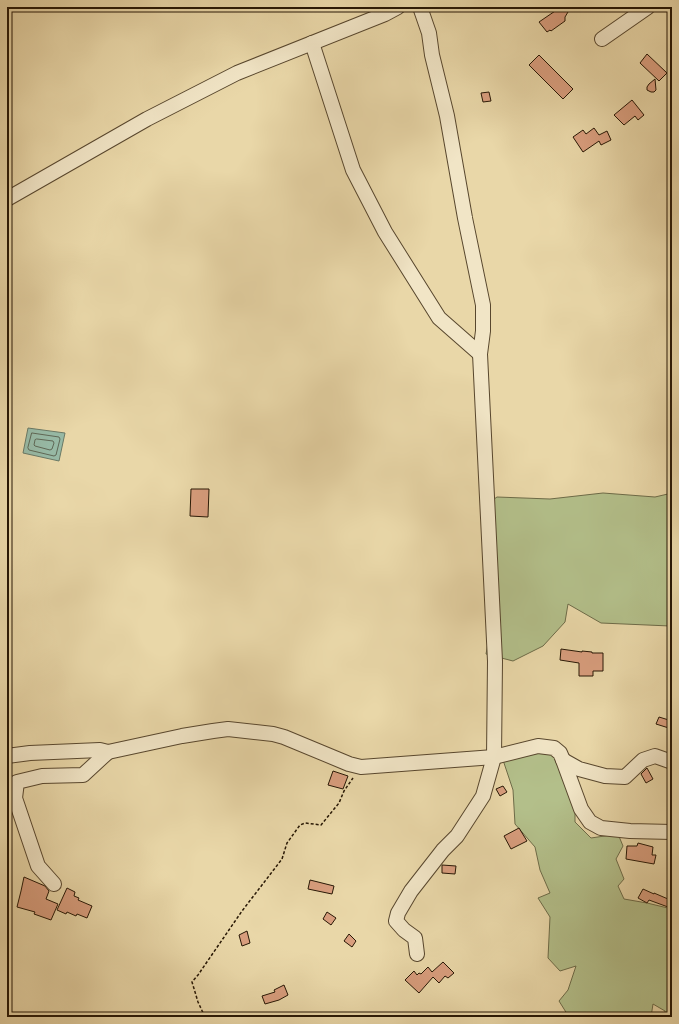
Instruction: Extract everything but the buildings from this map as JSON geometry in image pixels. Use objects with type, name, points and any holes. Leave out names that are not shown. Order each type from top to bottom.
[{"type":"street","points":[[7,199],[147,119],[237,73],[385,14],[398,7]]},
{"type":"street","points":[[417,954],[415,938],[404,930],[396,921],[398,913],[411,891],[443,850],[457,836],[483,796],[494,757],[495,661],[480,354],[483,331],[483,305],[465,218],[447,116],[432,55],[429,33],[420,7]]},
{"type":"street","points":[[602,40],[648,7]]},
{"type":"street","points":[[312,43],[353,170],[385,232],[439,318],[480,354]]},
{"type":"street","points":[[7,756],[30,753],[100,750],[108,752],[228,729],[273,734],[284,737],[349,764],[361,767],[494,757],[538,746],[554,748],[560,753],[564,760],[581,808],[590,822],[601,828],[630,831],[672,832]]},
{"type":"street","points":[[54,884],[38,866],[15,798],[17,782],[42,776],[83,776],[108,752]]},
{"type":"street","points":[[564,760],[579,769],[605,776],[626,777],[643,760],[655,756],[672,762]]},
{"type":"path","points":[[205,1017],[198,1002],[192,982],[242,911],[282,859],[288,843],[300,825],[305,823],[321,825],[339,803],[344,791],[361,767]]},
{"type":"green space","points":[[603,493],[655,497],[672,493],[672,653],[670,626],[601,623],[568,604],[565,622],[543,646],[513,661],[486,654],[497,594],[487,504],[497,497],[550,499]]},
{"type":"green space","points":[[539,750],[560,758],[575,798],[575,822],[591,838],[618,834],[623,846],[616,859],[624,879],[618,886],[624,899],[672,909],[672,1017],[665,1017],[665,1011],[653,1004],[651,1017],[569,1017],[559,1001],[568,990],[576,966],[560,971],[548,958],[550,917],[538,898],[550,893],[540,870],[535,847],[515,824],[513,790],[502,757]]},
{"type":"water","points":[[28,428],[65,433],[59,461],[23,453]]}]
